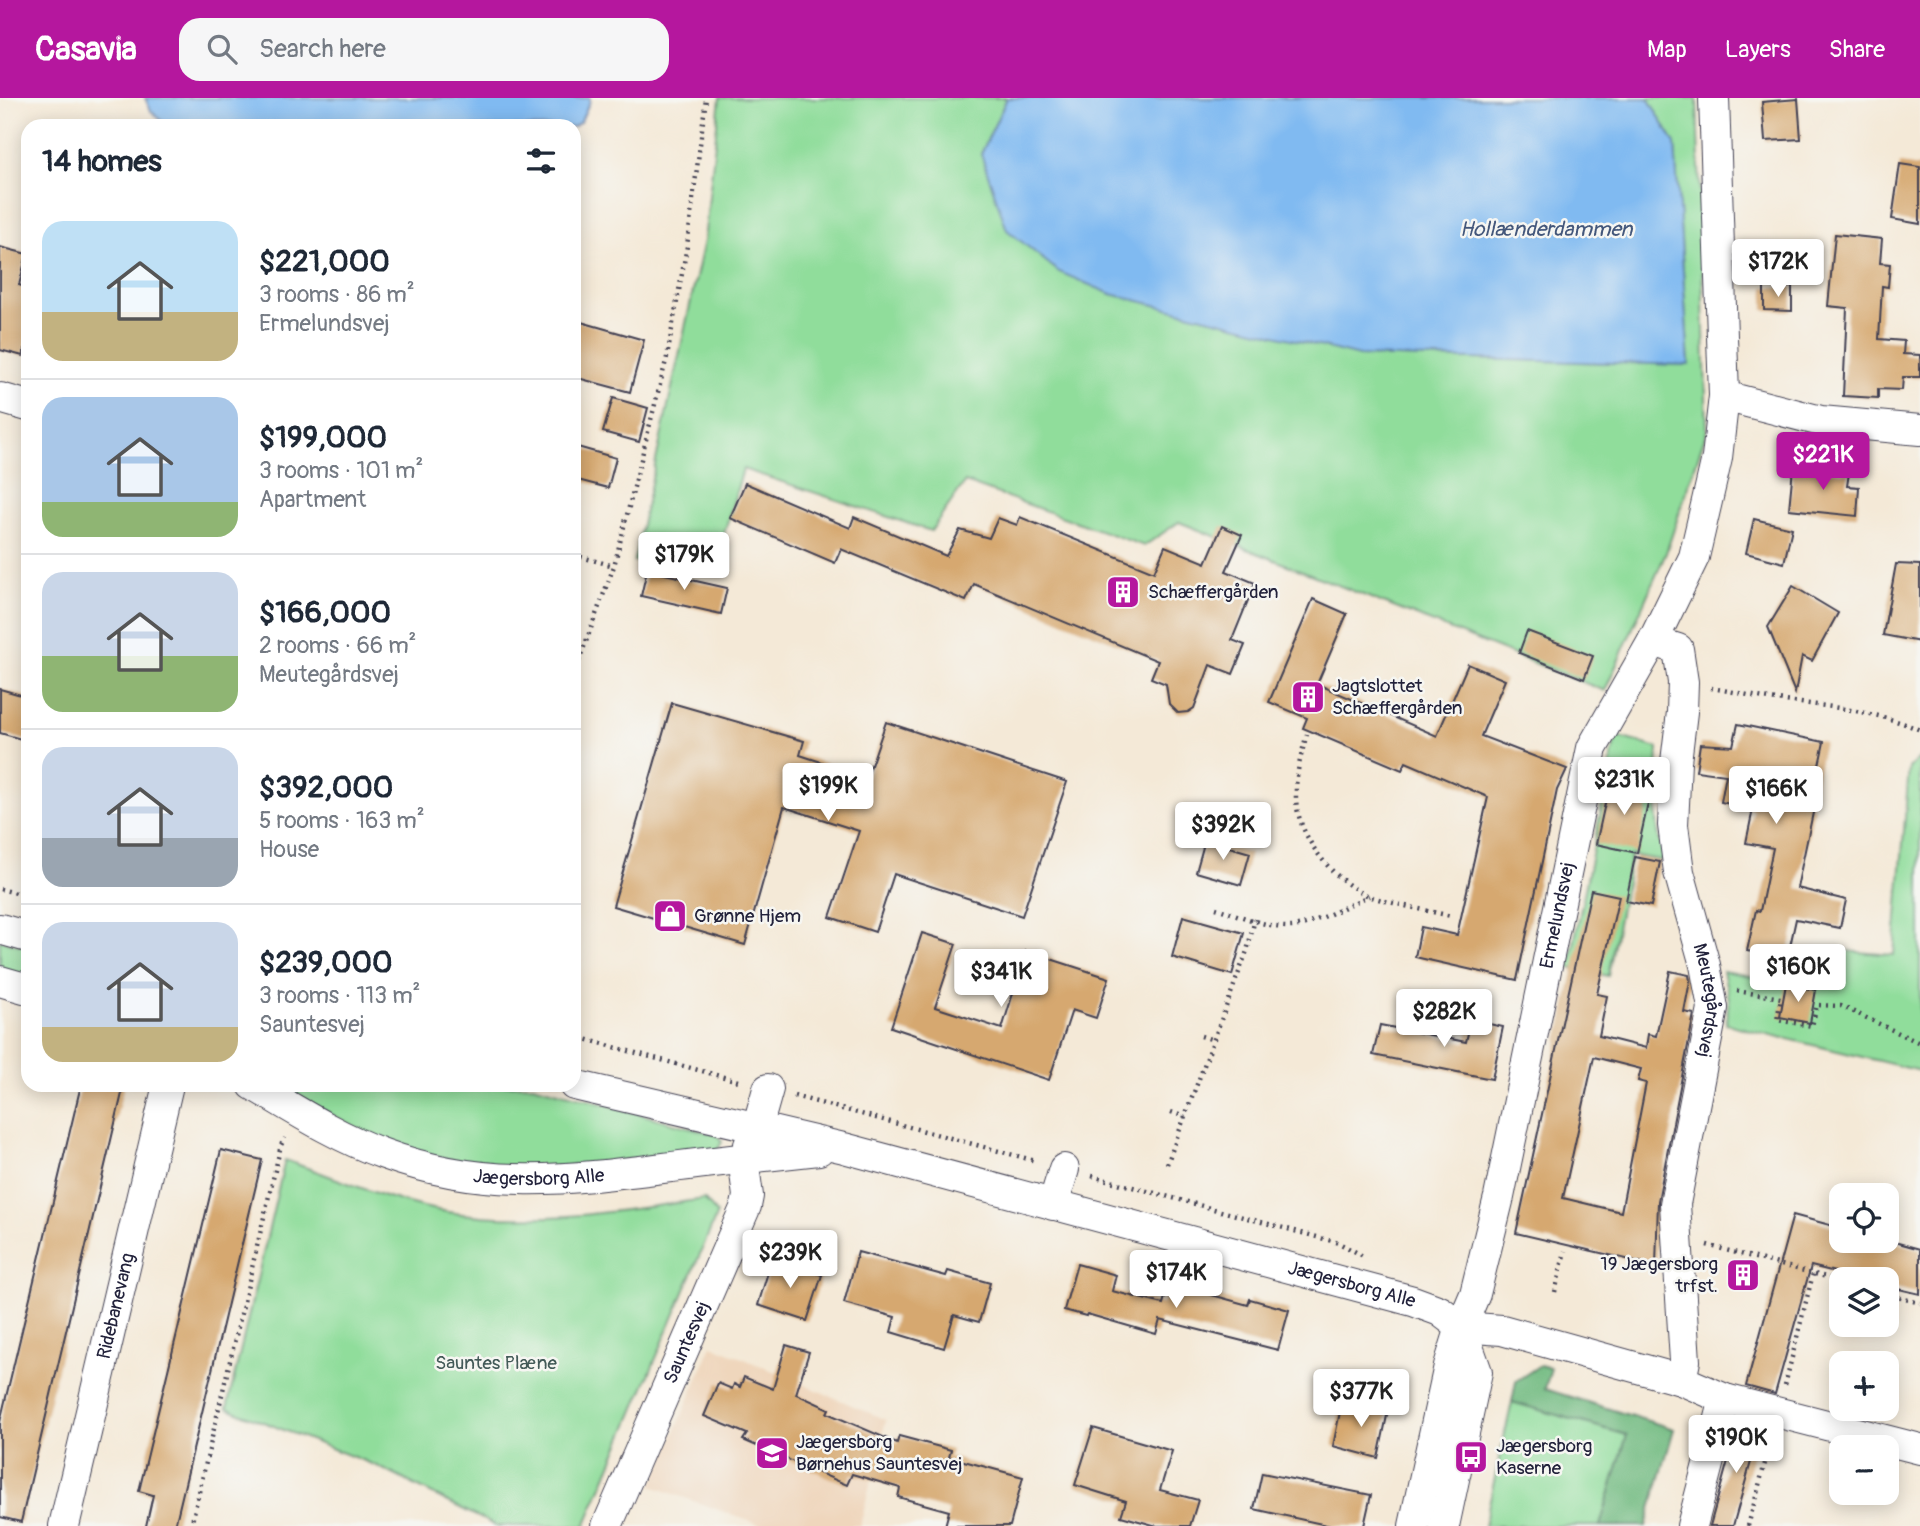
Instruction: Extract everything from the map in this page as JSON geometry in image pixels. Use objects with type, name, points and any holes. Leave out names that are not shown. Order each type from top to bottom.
[{"type":"street","name":"Ermelundsvej","points":[[1414,1526],[1449,1366],[1475,1294],[1499,1198],[1592,748],[1653,641],[1694,557],[1717,458],[1724,396],[1714,98]]},
{"type":"street","points":[[1724,396],[1821,421],[1920,430]]},
{"type":"street","points":[[0,398],[21,404]]},
{"type":"street","name":"Meutegårdsvej","points":[[1653,641],[1678,649],[1683,682],[1673,825],[1679,872],[1705,964],[1713,1009],[1675,1204],[1685,1361],[1681,1380]]},
{"type":"street","points":[[0,929],[21,935]]},
{"type":"street","points":[[0,981],[21,987]]},
{"type":"street","name":"Jægersborg Alle","points":[[581,1087],[844,1148],[1413,1301],[1440,1311],[1461,1327],[1502,1330],[1681,1380],[1725,1399],[1920,1449]]},
{"type":"street","points":[[743,1158],[757,1128],[768,1089]]},
{"type":"street","name":"Ridebanevang","points":[[64,1526],[165,1092]]},
{"type":"street","name":"Jægersborg Alle","points":[[265,1092],[345,1138],[385,1155],[466,1176],[505,1180],[578,1179],[844,1148]]},
{"type":"street","name":"Sauntesvej","points":[[607,1526],[746,1206],[748,1196],[743,1158]]},
{"type":"street","points":[[1054,1205],[1064,1168]]},
{"type":"street","points":[[1444,1526],[1478,1371],[1461,1327]]},
{"type":"street","points":[[1692,1526],[1725,1399]]},
{"type":"path","points":[[581,655],[614,566],[667,357],[687,246],[706,98]]},
{"type":"path","points":[[581,557],[614,566]]},
{"type":"path","points":[[1683,682],[1770,699],[1839,707],[1904,723],[1920,730]]},
{"type":"path","points":[[1307,734],[1298,768],[1296,801],[1302,829],[1319,855],[1338,876],[1369,896],[1451,916]]},
{"type":"path","points":[[0,889],[21,894]]},
{"type":"path","points":[[1216,908],[1292,927],[1369,896]]},
{"type":"path","points":[[1167,1164],[1247,951],[1255,919]]},
{"type":"path","points":[[1709,990],[1721,988],[1781,998],[1777,1020],[1812,1026],[1817,1005],[1841,1006],[1920,1043]]},
{"type":"path","points":[[1201,1036],[1213,1040]]},
{"type":"path","points":[[581,1038],[1339,1243]]},
{"type":"path","points":[[1171,1112],[1185,1117]]},
{"type":"path","points":[[191,1526],[281,1145],[300,1113]]},
{"type":"path","points":[[1678,1238],[1829,1278]]},
{"type":"path","points":[[1555,1292],[1565,1251]]},
{"type":"path","points":[[1899,1297],[1920,1303]]},
{"type":"shaded area","name":"Jægersborg Børnehus Sauntesvej","points":[[712,1345],[886,1420],[860,1526],[763,1526],[652,1486]]},
{"type":"green space","points":[[720,98],[1007,98],[981,154],[1359,356],[1689,365],[1675,144],[1648,98],[1697,98],[1707,430],[1666,553],[1605,691],[1179,522],[1144,546],[965,482],[931,531],[743,469],[714,568],[634,561],[704,241]]},
{"type":"green space","points":[[1616,736],[1658,748],[1657,820],[1665,861],[1631,855],[1608,976],[1569,968]]},
{"type":"green space","points":[[1920,757],[1920,1071],[1726,1024],[1729,999],[1723,971],[1812,987],[1821,949],[1894,955],[1909,768]]},
{"type":"green space","points":[[0,940],[21,945],[21,978],[0,972]]},
{"type":"green space","points":[[286,1092],[559,1092],[717,1135],[722,1141],[718,1150],[511,1172],[397,1148]]},
{"type":"green space","name":"Sauntes Plæne","points":[[285,1160],[427,1208],[480,1216],[512,1218],[576,1215],[704,1199],[717,1214],[585,1526],[496,1526],[377,1466],[227,1408]]},
{"type":"green space","points":[[1540,1365],[1551,1368],[1545,1389],[1674,1429],[1646,1526],[1600,1526],[1627,1435],[1512,1402],[1516,1381]]},
{"type":"green space","points":[[1512,1402],[1627,1435],[1600,1526],[1484,1526]]},
{"type":"water","points":[[145,98],[590,98],[581,121],[160,119],[151,111]]},
{"type":"water","name":"Hollænderdammen","points":[[1007,98],[1648,98],[1675,144],[1689,365],[1359,356],[1111,294],[1059,272],[1007,230],[981,154]]},
{"type":"building","points":[[1798,99],[1801,139],[1765,141],[1762,102]]},
{"type":"building","points":[[1900,164],[1920,167],[1920,224],[1892,219]]},
{"type":"building","points":[[1835,234],[1882,239],[1880,263],[1890,264],[1888,287],[1882,286],[1879,339],[1904,341],[1903,354],[1920,355],[1920,377],[1903,377],[1902,390],[1878,389],[1878,398],[1843,396],[1847,308],[1828,306]]},
{"type":"building","points":[[0,247],[21,252],[21,355],[0,350]]},
{"type":"building","points":[[1764,287],[1792,287],[1792,311],[1764,310]]},
{"type":"building","points":[[581,322],[644,340],[630,392],[581,379]]},
{"type":"building","points":[[613,398],[648,408],[639,442],[603,432]]},
{"type":"building","points":[[581,448],[616,458],[608,488],[581,481]]},
{"type":"building","points":[[1793,468],[1849,473],[1847,486],[1859,487],[1857,516],[1789,509]]},
{"type":"building","name":"Schæffergården","points":[[745,483],[850,528],[854,517],[946,556],[960,530],[989,538],[998,518],[1017,525],[1020,517],[1154,572],[1165,546],[1206,563],[1222,526],[1242,535],[1226,571],[1255,583],[1232,640],[1245,645],[1233,674],[1210,665],[1194,708],[1178,713],[1169,704],[1166,684],[1151,678],[1158,661],[974,584],[966,601],[841,549],[835,563],[730,518]]},
{"type":"building","points":[[1754,519],[1792,528],[1784,563],[1746,553]]},
{"type":"building","points":[[1896,564],[1920,565],[1920,642],[1883,635]]},
{"type":"building","points":[[647,570],[727,588],[721,614],[641,596]]},
{"type":"building","points":[[1793,586],[1838,613],[1812,661],[1802,656],[1795,693],[1768,627]]},
{"type":"building","points":[[1313,599],[1347,614],[1317,684],[1437,736],[1468,664],[1505,680],[1481,736],[1567,769],[1557,790],[1517,980],[1415,957],[1421,927],[1457,935],[1488,797],[1406,762],[1402,770],[1303,728],[1307,718],[1269,702]]},
{"type":"building","points":[[1527,631],[1593,656],[1584,679],[1519,653]]},
{"type":"building","points":[[0,689],[21,695],[21,739],[0,733]]},
{"type":"building","points":[[672,703],[804,741],[800,755],[867,777],[886,722],[1067,782],[1022,916],[894,874],[875,932],[830,917],[859,831],[784,807],[745,945],[613,906]]},
{"type":"building","points":[[1738,724],[1824,742],[1810,807],[1814,808],[1797,888],[1846,900],[1840,928],[1796,919],[1787,960],[1747,951],[1756,910],[1760,911],[1773,848],[1746,843],[1753,809],[1721,802],[1726,775],[1696,771],[1700,744],[1733,746]]},
{"type":"building","points":[[1610,781],[1651,790],[1637,853],[1596,844]]},
{"type":"building","points":[[1205,840],[1250,853],[1241,885],[1196,872]]},
{"type":"building","points":[[1635,857],[1660,862],[1651,906],[1626,901]]},
{"type":"building","points":[[1591,890],[1619,896],[1597,994],[1607,996],[1599,1036],[1646,1048],[1648,1034],[1656,1036],[1670,971],[1689,975],[1684,1012],[1694,1014],[1658,1201],[1656,1266],[1516,1233]],"holes":[[[1594,1057],[1641,1069],[1638,1081],[1646,1083],[1621,1212],[1563,1198]]]},
{"type":"building","points":[[1183,916],[1244,933],[1232,975],[1172,957]]},
{"type":"building","points":[[922,933],[956,944],[935,1007],[1002,1029],[1026,951],[1109,978],[1096,1018],[1072,1010],[1049,1080],[891,1027]]},
{"type":"building","points":[[1786,984],[1816,990],[1810,1023],[1780,1017]]},
{"type":"building","points":[[1471,1020],[1503,1027],[1492,1079],[1373,1055],[1380,1025],[1466,1042]]},
{"type":"building","points":[[79,1092],[122,1092],[21,1522],[0,1517],[0,1422]]},
{"type":"building","points":[[221,1150],[262,1160],[175,1526],[146,1526],[153,1495],[139,1491]]},
{"type":"building","points":[[1793,1215],[1829,1225],[1829,1253],[1899,1253],[1899,1243],[1920,1249],[1920,1294],[1899,1289],[1899,1267],[1829,1267],[1829,1270],[1811,1266],[1775,1394],[1746,1386]]},
{"type":"building","points":[[858,1252],[946,1276],[948,1271],[990,1283],[979,1322],[954,1315],[944,1348],[891,1332],[895,1317],[844,1303]]},
{"type":"building","points":[[772,1259],[822,1275],[807,1321],[758,1305]]},
{"type":"building","points":[[1077,1264],[1116,1275],[1112,1291],[1163,1304],[1169,1283],[1248,1305],[1250,1299],[1289,1310],[1278,1350],[1160,1320],[1156,1334],[1064,1310]]},
{"type":"building","points":[[786,1345],[809,1352],[796,1394],[829,1409],[827,1413],[897,1443],[899,1436],[951,1450],[949,1457],[1023,1477],[1010,1526],[945,1526],[949,1511],[898,1497],[900,1488],[852,1474],[847,1485],[743,1440],[747,1434],[704,1416],[718,1383],[732,1389],[734,1384],[740,1387],[744,1377],[773,1389]]},
{"type":"building","points":[[1342,1402],[1388,1411],[1378,1458],[1333,1446]]},
{"type":"building","points":[[1739,1421],[1761,1426],[1733,1526],[1710,1526]]},
{"type":"building","points":[[1093,1428],[1172,1451],[1160,1490],[1198,1500],[1190,1526],[1157,1526],[1121,1516],[1126,1501],[1075,1485]]},
{"type":"building","points":[[1262,1473],[1371,1495],[1364,1526],[1331,1526],[1254,1509]]},
{"type":"place","name":"Schæffergården","points":[[1123,592]]},
{"type":"place","name":"Jagtslottet Schæffergården","points":[[1308,697]]},
{"type":"place","name":"Grønne Hjem","points":[[670,916]]},
{"type":"place","name":"19 Jægersborg trfst.","points":[[1743,1275]]},
{"type":"place","name":"Jægersborg Børnehus Sauntesvej","points":[[772,1453]]},
{"type":"place","name":"Jægersborg Kaserne","points":[[1471,1457]]}]
